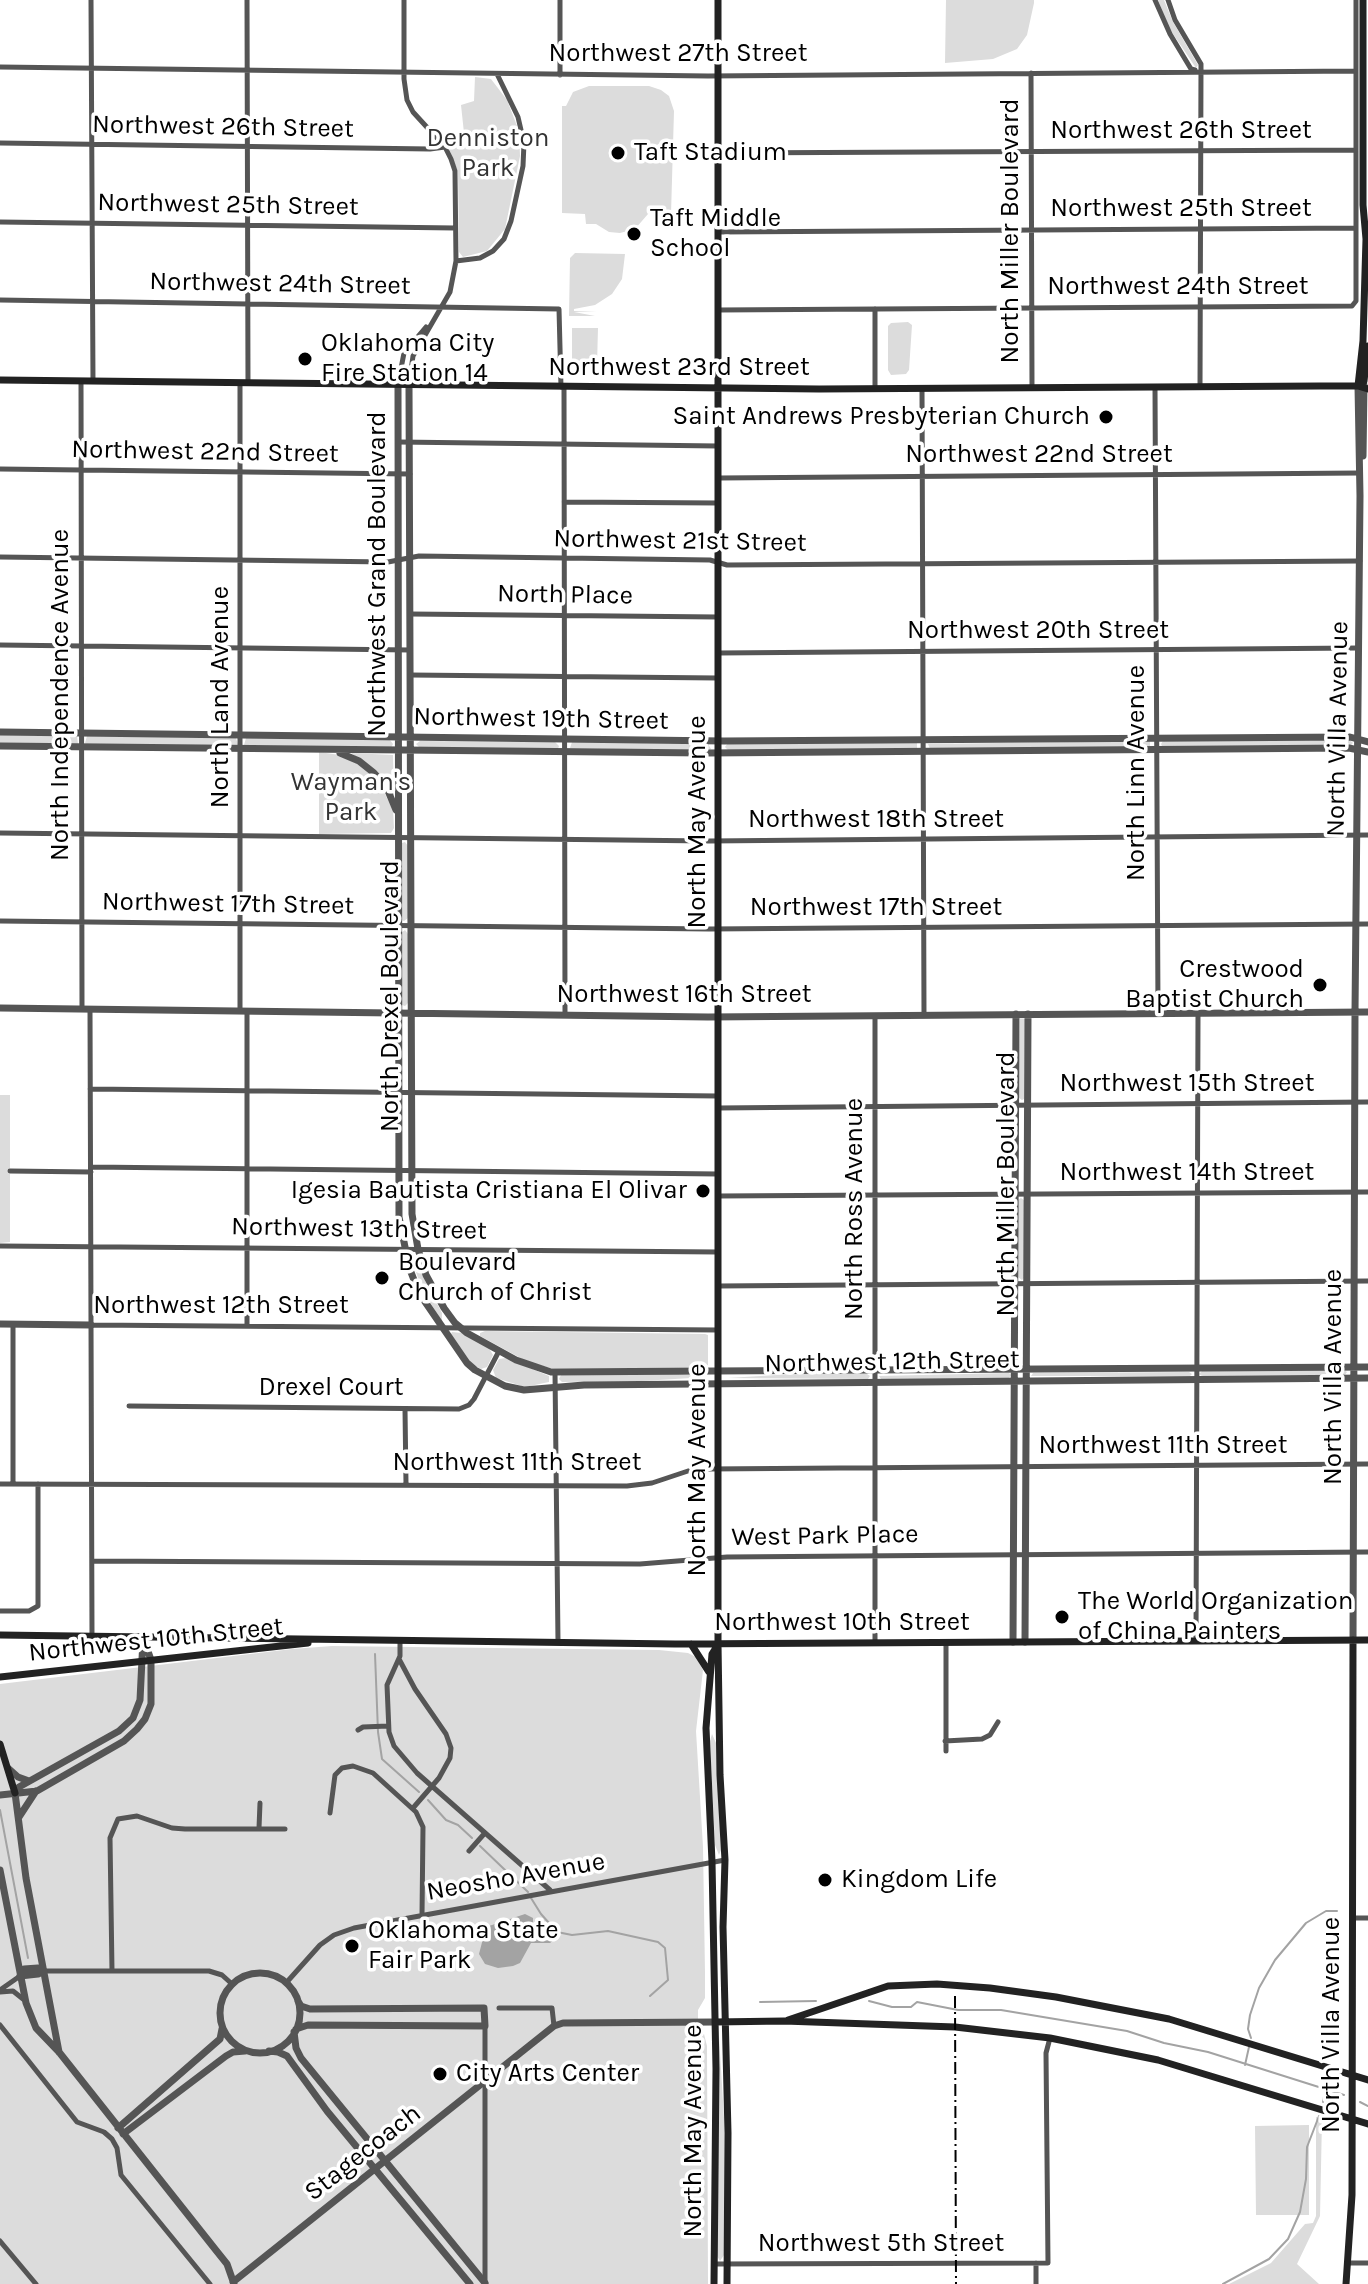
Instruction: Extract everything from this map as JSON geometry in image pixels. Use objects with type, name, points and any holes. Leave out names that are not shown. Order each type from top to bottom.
[{"type":"main road","name":"North May Avenue","points":[[718,0],[718,1644],[725,1860],[727,2284]]},
{"type":"main road","name":"North Villa Avenue","points":[[1363,0],[1367,236],[1364,385]]},
{"type":"main road","name":"North Villa Avenue","points":[[1364,385],[1368,346]]},
{"type":"main road","name":"Northwest 23rd Street","points":[[0,380],[875,389],[1364,385]]},
{"type":"main road","name":"Northwest 10th Street","points":[[2,1635],[295,1638],[316,1641]]},
{"type":"main road","name":"North Villa Avenue","points":[[1346,2284],[1352,2223],[1353,1640]]},
{"type":"main road","name":"Northwest 10th Street","points":[[0,1677],[316,1641],[718,1644],[1368,1640]]},
{"type":"main road","points":[[691,1644],[710,1674]]},
{"type":"main road","name":"North May Avenue","points":[[714,2284],[715,2022],[706,1728],[712,1654],[718,1644]]},
{"type":"main road","points":[[706,1728],[719,1728]]},
{"type":"main road","points":[[0,1744],[15,1793]]},
{"type":"main road","points":[[784,2021],[888,1986],[937,1984],[990,1988],[1169,2019],[1368,2080]]},
{"type":"main road","points":[[715,2022],[784,2021],[955,2027],[1050,2038],[1158,2060],[1368,2124]]},
{"type":"street","points":[[91,0],[93,381]]},
{"type":"street","name":"North Land Avenue","points":[[247,0],[248,304],[240,472],[247,1326]]},
{"type":"street","name":"North Drexel Boulevard","points":[[398,385],[404,353],[442,306],[454,281],[456,261],[455,171],[445,147],[413,112],[407,100],[404,0]]},
{"type":"street","points":[[560,0],[560,75]]},
{"type":"street","points":[[1155,0],[1191,69],[1199,72]]},
{"type":"street","points":[[1168,0],[1175,20],[1201,64],[1200,387]]},
{"type":"street","points":[[1356,0],[1356,228]]},
{"type":"street","name":"Northwest 27th Street","points":[[0,67],[717,76],[1356,71]]},
{"type":"street","name":"North Miller Boulevard","points":[[1031,73],[1032,388]]},
{"type":"street","points":[[456,261],[480,258],[497,248],[507,233],[514,210],[523,166],[524,143],[516,112],[497,74]]},
{"type":"street","name":"Northwest 26th Street","points":[[0,143],[445,147]]},
{"type":"street","name":"Northwest 26th Street","points":[[718,153],[1356,150]]},
{"type":"street","name":"Northwest 25th Street","points":[[0,222],[455,228]]},
{"type":"street","name":"Northwest 25th Street","points":[[718,232],[1356,228]]},
{"type":"street","name":"Northwest 24th Street","points":[[718,310],[1350,306],[1356,299],[1356,228]]},
{"type":"street","name":"Northwest 24th Street","points":[[0,300],[559,309],[562,387]]},
{"type":"street","points":[[875,309],[875,389]]},
{"type":"street","name":"North Drexel Boulevard","points":[[432,320],[410,365],[409,385],[412,1214],[426,1275],[444,1308],[461,1328]]},
{"type":"street","name":"North Independence Avenue","points":[[81,381],[81,834],[90,1089],[92,1636]]},
{"type":"street","name":"Northwest Grand Boulevard","points":[[398,385],[399,1217],[404,1249],[419,1293],[442,1328]]},
{"type":"street","name":"North Villa Avenue","points":[[1360,472],[1366,442],[1364,385]]},
{"type":"street","name":"North Villa Avenue","points":[[1353,1640],[1355,1012],[1359,648],[1364,579],[1360,561],[1364,496],[1360,472],[1364,385]]},
{"type":"street","points":[[562,387],[565,1014]]},
{"type":"street","name":"North Linn Avenue","points":[[1155,387],[1158,1014]]},
{"type":"street","points":[[922,389],[924,1015]]},
{"type":"street","points":[[398,442],[719,446]]},
{"type":"street","name":"Northwest 22nd Street","points":[[0,469],[410,474]]},
{"type":"street","name":"Northwest 22nd Street","points":[[719,478],[1360,472]]},
{"type":"street","points":[[564,502],[719,503]]},
{"type":"street","name":"Northwest 21st Street","points":[[0,557],[398,561],[410,558],[564,558],[710,560],[727,565],[1360,561]]},
{"type":"street","name":"North Place","points":[[410,614],[719,617]]},
{"type":"street","points":[[0,645],[410,650]]},
{"type":"street","name":"Northwest 20th Street","points":[[718,653],[1359,648]]},
{"type":"street","points":[[1359,662],[1368,662]]},
{"type":"street","points":[[410,675],[718,678]]},
{"type":"street","name":"Northwest 19th Street","points":[[0,732],[718,741],[1350,737],[1368,742]]},
{"type":"street","name":"Northwest 19th Street","points":[[0,746],[718,753],[1368,752]]},
{"type":"street","points":[[330,750],[350,756],[374,773],[386,786],[398,818]]},
{"type":"street","name":"Northwest 18th Street","points":[[0,833],[718,841],[1368,835]]},
{"type":"street","name":"Northwest 17th Street","points":[[0,921],[719,929],[1368,924]]},
{"type":"street","name":"Northwest 16th Street","points":[[0,1008],[718,1017],[1368,1012]]},
{"type":"street","name":"North Miller Boulevard","points":[[1013,1642],[1016,1014]]},
{"type":"street","name":"North Miller Boulevard","points":[[1025,1642],[1028,1014]]},
{"type":"street","points":[[1196,1641],[1198,1014]]},
{"type":"street","name":"North Ross Avenue","points":[[875,1016],[875,1643]]},
{"type":"street","points":[[90,1089],[718,1096]]},
{"type":"street","name":"Northwest 15th Street","points":[[718,1108],[1368,1102]]},
{"type":"street","points":[[10,1171],[247,1168],[718,1174]]},
{"type":"street","name":"Northwest 14th Street","points":[[718,1196],[1368,1192]]},
{"type":"street","name":"Northwest 13th Street","points":[[0,1246],[718,1252]]},
{"type":"street","points":[[718,1286],[1368,1281]]},
{"type":"street","points":[[442,1328],[444,1308]]},
{"type":"street","name":"Northwest 12th Street","points":[[0,1324],[718,1330]]},
{"type":"street","points":[[13,1325],[13,1484]]},
{"type":"street","name":"Northwest 12th Street","points":[[442,1328],[467,1363],[515,1389],[555,1386],[1368,1378]]},
{"type":"street","name":"Northwest 12th Street","points":[[461,1328],[533,1367],[555,1372],[1368,1367]]},
{"type":"street","name":"Drexel Court","points":[[129,1406],[466,1407],[474,1399],[499,1351]]},
{"type":"street","points":[[555,1372],[558,1643]]},
{"type":"street","points":[[405,1408],[406,1484]]},
{"type":"street","name":"Northwest 11th Street","points":[[0,1484],[635,1486],[693,1470],[718,1469],[1368,1464]]},
{"type":"street","points":[[0,1611],[37,1608],[38,1484]]},
{"type":"street","name":"West Park Place","points":[[92,1561],[640,1564],[719,1558],[1368,1552]]},
{"type":"street","points":[[0,1795],[37,1791],[124,1741],[137,1729],[151,1704],[151,1660],[143,1637]]},
{"type":"street","points":[[59,2052],[26,1878],[15,1793],[19,1787],[126,1725],[140,1700],[143,1637]]},
{"type":"street","points":[[400,1641],[399,1659],[387,1685],[386,1726],[391,1742],[397,1752],[432,1786],[550,1891]]},
{"type":"street","points":[[946,1643],[946,1751]]},
{"type":"street","points":[[399,1659],[450,1743],[450,1758],[413,1808]]},
{"type":"street","points":[[945,1741],[982,1739],[990,1735],[998,1722]]},
{"type":"street","points":[[358,1730],[386,1726]]},
{"type":"street","points":[[330,1813],[335,1775],[342,1768],[353,1766],[373,1773],[413,1808],[423,1827],[422,1915]]},
{"type":"street","points":[[9,1769],[18,1777],[32,1781]]},
{"type":"street","points":[[18,1819],[37,1791]]},
{"type":"street","points":[[259,1828],[260,1803]]},
{"type":"street","points":[[112,1971],[110,1838],[118,1819],[137,1816],[178,1829],[285,1829]]},
{"type":"street","points":[[469,1851],[484,1833]]},
{"type":"street","name":"Neosho Avenue","points":[[286,1983],[320,1945],[334,1935],[354,1928],[725,1860]]},
{"type":"street","points":[[0,1870],[26,2003],[36,2028],[59,2052],[227,2264],[233,2283]]},
{"type":"street","points":[[1353,1918],[1368,1918]]},
{"type":"street","points":[[0,1991],[20,1976],[44,1971],[209,1971],[222,1975],[232,1984]]},
{"type":"street","points":[[121,2131],[220,2039],[221,2003],[232,1984],[246,1976],[257,1973],[271,1975],[286,1983],[301,2006],[310,2009],[484,2008],[485,2284]]},
{"type":"street","points":[[0,1991],[17,1992],[26,2003]]},
{"type":"street","points":[[298,2001],[299,2017],[295,2031],[296,2048],[301,2058],[485,2284]]},
{"type":"street","points":[[438,2008],[438,2026]]},
{"type":"street","points":[[499,2008],[552,2008],[554,2026],[563,2023],[715,2022]]},
{"type":"street","points":[[221,2023],[233,2042],[250,2051]]},
{"type":"street","points":[[0,2025],[77,2122],[104,2132],[112,2139],[117,2148],[121,2175],[210,2284]]},
{"type":"street","points":[[269,2051],[283,2045],[295,2031],[308,2025],[485,2026]]},
{"type":"street","name":"Stagecoach","points":[[233,2283],[554,2026]]},
{"type":"street","name":"Northwest 5th Street","points":[[714,2264],[1048,2263],[1046,2053],[1050,2038]]},
{"type":"street","points":[[121,2131],[233,2052],[278,2052],[287,2056],[327,2111],[470,2284]]},
{"type":"street","points":[[0,2241],[36,2284]]},
{"type":"street","points":[[1036,2263],[1036,2284]]},
{"type":"street","points":[[1348,2263],[1368,2263]]},
{"type":"green space","points":[[946,0],[1034,0],[1027,35],[1017,49],[993,59],[945,63]]},
{"type":"green space","points":[[1158,0],[1164,0],[1198,65],[1196,68],[1169,28]]},
{"type":"green space","name":"Denniston Park","points":[[475,77],[491,79],[507,100],[519,131],[520,156],[505,229],[487,251],[463,257],[459,252],[458,172],[448,146],[464,133],[461,105],[474,101]]},
{"type":"green space","name":"Taft Stadium","points":[[589,86],[649,86],[669,96],[674,111],[671,214],[648,214],[635,229],[620,233],[609,232],[596,224],[586,224],[585,214],[562,213],[562,106],[566,106],[573,92]]},
{"type":"green space","points":[[575,253],[625,254],[622,279],[612,294],[595,305],[574,309],[597,311],[574,312],[595,316],[569,316],[570,258]]},
{"type":"green space","points":[[908,322],[912,325],[909,370],[906,374],[891,375],[888,370],[888,326]]},
{"type":"green space","points":[[572,328],[598,328],[597,365],[572,365]]},
{"type":"green space","points":[[0,735],[77,736],[78,744],[0,744]]},
{"type":"green space","points":[[87,736],[236,738],[238,745],[87,745]]},
{"type":"green space","points":[[246,738],[390,740],[393,744],[391,748],[244,745]]},
{"type":"green space","points":[[1349,739],[1353,743],[1351,745],[1161,744],[1163,741]]},
{"type":"green space","points":[[420,741],[555,742],[559,746],[558,749],[420,748],[416,744]]},
{"type":"green space","points":[[1150,741],[1150,747],[930,749],[928,744]]},
{"type":"green space","points":[[572,742],[708,744],[711,749],[570,748]]},
{"type":"green space","points":[[917,742],[917,749],[728,750],[725,747],[728,743]]},
{"type":"green space","name":"Wayman's Park","points":[[319,752],[340,755],[362,766],[379,782],[393,810],[394,828],[391,833],[319,834]]},
{"type":"green space","name":"Wayman's Park","points":[[351,753],[393,755],[394,796],[376,771]]},
{"type":"green space","points":[[402,843],[408,846],[408,918],[404,921],[401,920]]},
{"type":"green space","points":[[405,930],[408,934],[408,1003],[405,1006],[402,1005],[401,933]]},
{"type":"green space","points":[[1020,1019],[1025,1019],[1022,1100],[1018,1097]]},
{"type":"green space","points":[[0,1095],[10,1095],[10,1242],[0,1243]]},
{"type":"green space","points":[[1021,1198],[1025,1201],[1022,1280],[1018,1277],[1018,1200]]},
{"type":"green space","points":[[410,1254],[416,1257],[442,1313],[442,1321],[422,1290]]},
{"type":"green space","points":[[485,1331],[705,1334],[708,1335],[708,1365],[702,1368],[550,1368],[526,1361],[480,1336]]},
{"type":"green space","points":[[452,1332],[462,1333],[489,1348],[493,1355],[487,1367],[481,1369],[472,1364]]},
{"type":"green space","points":[[506,1358],[549,1376],[549,1382],[525,1387],[496,1378],[493,1370],[499,1359]]},
{"type":"green space","points":[[1202,1371],[1347,1372],[1345,1375],[1199,1374]]},
{"type":"green space","points":[[1009,1373],[1009,1378],[881,1379],[879,1376]]},
{"type":"green space","points":[[1033,1373],[1192,1374],[1190,1376],[1031,1376]]},
{"type":"green space","points":[[678,1374],[708,1377],[641,1381],[562,1382],[559,1379],[561,1375]]},
{"type":"green space","points":[[793,1374],[870,1376],[868,1379],[728,1378]]},
{"type":"green space","name":"Oklahoma State Fair Park","points":[[332,1646],[659,1650],[688,1653],[696,1657],[703,1670],[696,1731],[703,1847],[705,1998],[698,2010],[698,2031],[704,2034],[707,2046],[708,2284],[0,2284],[0,1684]]},
{"type":"green space","points":[[712,1734],[716,1743],[719,1855],[715,1845]]},
{"type":"green space","points":[[719,2036],[724,2118],[724,2255],[720,2261],[717,2256]]},
{"type":"green space","points":[[1316,2117],[1322,2119],[1320,2216],[1297,2264],[1319,2284],[1229,2284],[1271,2263],[1305,2224],[1313,2223],[1316,2216]]},
{"type":"green space","points":[[1309,2125],[1309,2215],[1256,2215],[1255,2126]]},
{"type":"shaded area","points":[[525,1914],[533,1918],[533,1930],[545,1923],[551,1927],[556,1938],[550,1943],[531,1943],[520,1963],[513,1966],[498,1968],[485,1964],[479,1954],[486,1927]]},
{"type":"waterway","points":[[375,1654],[382,1759],[419,1792]]},
{"type":"waterway","points":[[428,1800],[446,1820],[458,1825],[472,1838]]},
{"type":"waterway","points":[[0,1810],[28,1958]]},
{"type":"waterway","points":[[480,1846],[528,1892]]},
{"type":"waterway","points":[[531,1898],[557,1932],[572,1935],[608,1931],[658,1942],[665,1948],[668,1980],[650,1996]]},
{"type":"waterway","points":[[1251,2038],[1248,2029],[1250,2015],[1259,1988],[1275,1960],[1306,1923],[1326,1911],[1337,1911]]},
{"type":"waterway","points":[[760,2002],[816,2001]]},
{"type":"waterway","points":[[869,2001],[892,2007],[911,2007],[917,2002],[958,2010],[1001,2010],[1127,2031],[1208,2052],[1344,2095]]},
{"type":"waterway","points":[[1245,2065],[1249,2047]]},
{"type":"waterway","points":[[1323,2102],[1325,2091]]},
{"type":"waterway","points":[[1360,2102],[1368,2106]]},
{"type":"waterway","points":[[1223,2284],[1269,2259],[1288,2239],[1300,2212],[1306,2179],[1307,2147],[1319,2116]]},
{"type":"railway","points":[[955,1996],[956,2284]]},
{"type":"place","name":"Taft Stadium","points":[[618,153]]},
{"type":"place","name":"Taft Middle School","points":[[634,234]]},
{"type":"place","name":"Oklahoma City Fire Station 14","points":[[305,359]]},
{"type":"place","name":"Saint Andrews Presbyterian Church","points":[[1106,417]]},
{"type":"place","name":"Crestwood Baptist Church","points":[[1320,985]]},
{"type":"place","name":"Igesia Bautista Cristiana El Olivar","points":[[703,1191]]},
{"type":"place","name":"Boulevard Church of Christ","points":[[382,1278]]},
{"type":"place","name":"The World Organization of China Painters","points":[[1062,1617]]},
{"type":"place","name":"Kingdom Life","points":[[825,1880]]},
{"type":"place","name":"Oklahoma State Fair Park","points":[[352,1946]]},
{"type":"place","name":"City Arts Center","points":[[440,2074]]}]
